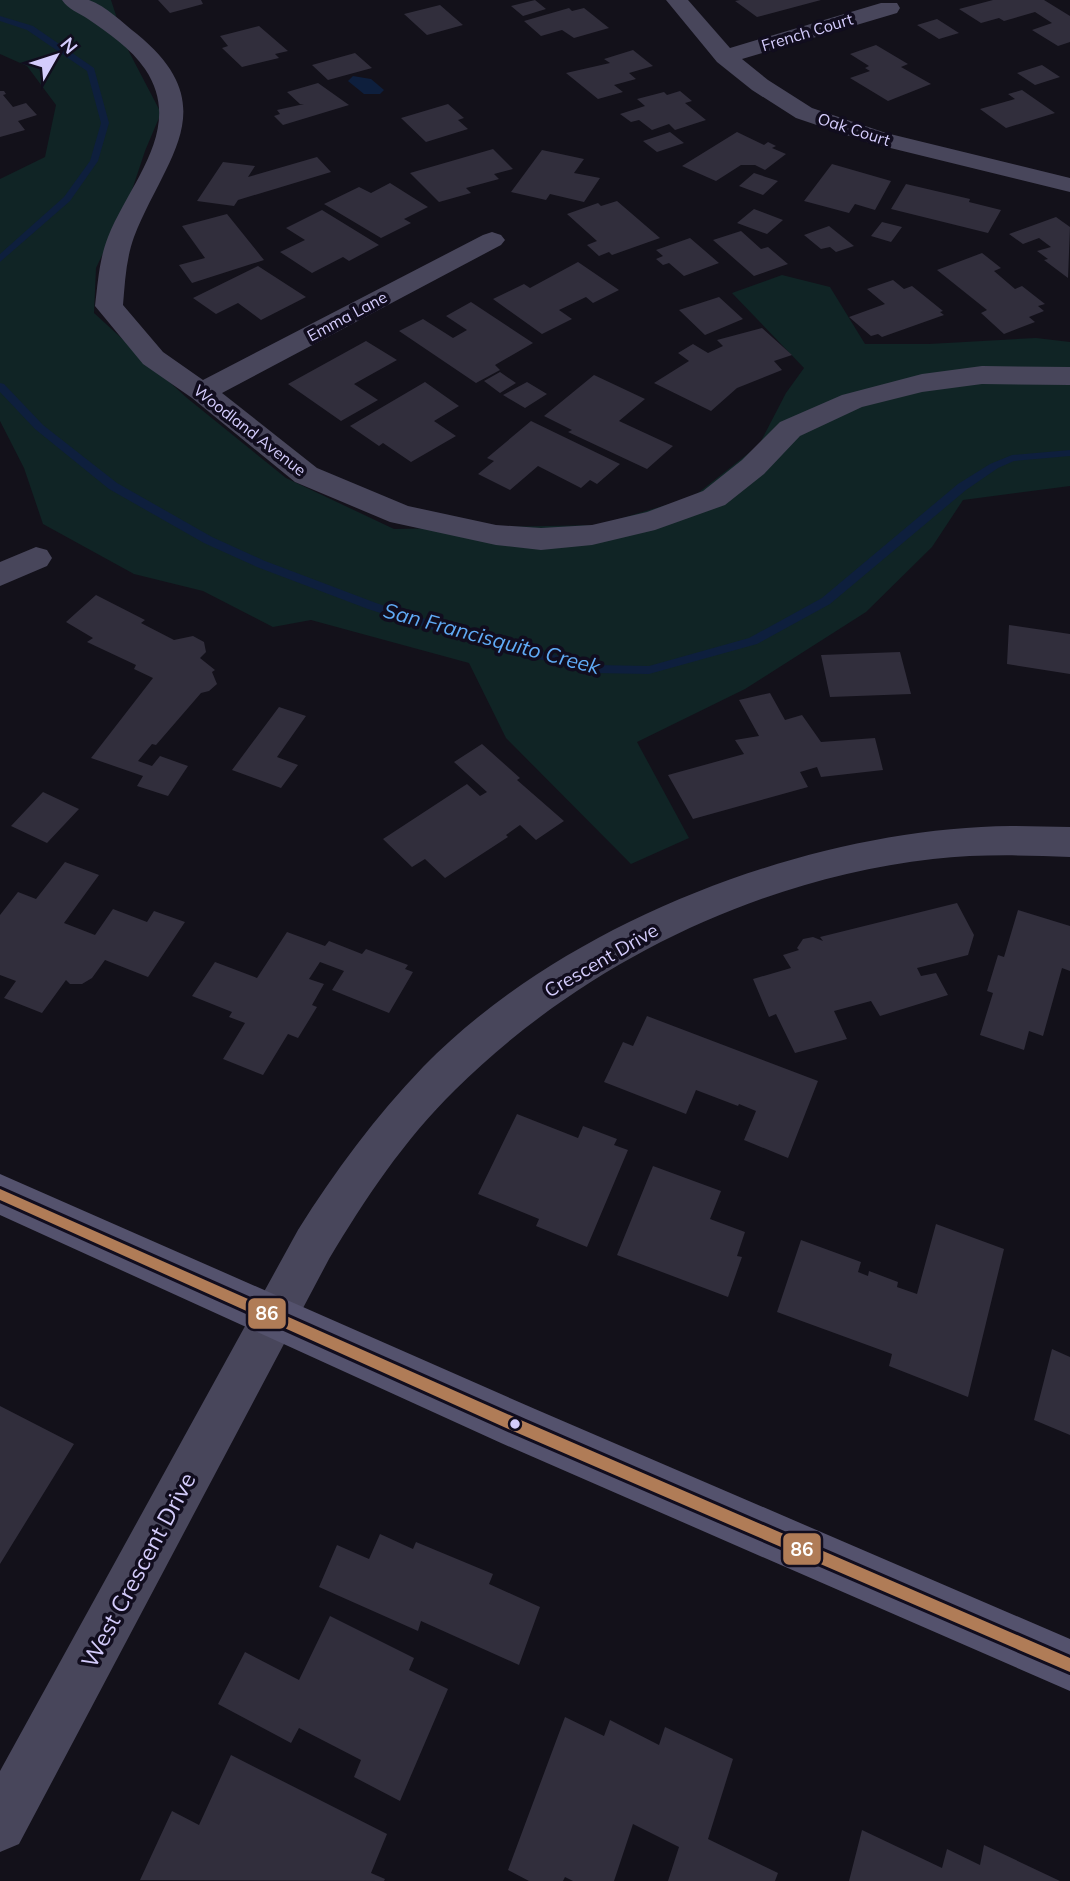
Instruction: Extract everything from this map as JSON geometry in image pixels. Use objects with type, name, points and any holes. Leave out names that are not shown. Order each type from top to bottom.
[{"type":"main road","points":[[0,1194],[274,1314],[518,1426],[1070,1665]]},
{"type":"street","name":"Woodland Avenue","points":[[74,0],[106,20],[152,59],[162,76],[172,115],[163,155],[116,252],[108,306],[153,358],[202,392],[306,475],[401,515],[496,535],[541,539],[592,535],[655,520],[714,498],[753,467],[790,429],[852,401],[922,383],[982,375],[1070,376]]},
{"type":"street","name":"Oak Court","points":[[677,0],[725,57],[760,85],[804,113],[878,138],[1070,185]]},
{"type":"street","name":"French Court","points":[[725,57],[889,8]]},
{"type":"street","name":"Emma Lane","points":[[202,392],[492,240]]},
{"type":"street","points":[[0,575],[36,558]]},
{"type":"street","name":"Crescent Drive","points":[[274,1314],[313,1243],[387,1135],[447,1070],[514,1013],[589,962],[671,919],[753,887],[834,864],[916,847],[1003,840],[1070,842]]},
{"type":"street","name":"West Crescent Drive","points":[[0,1825],[237,1388],[274,1314]]},
{"type":"green space","points":[[0,0],[111,0],[126,46],[161,113],[129,199],[96,268],[94,313],[187,398],[286,478],[394,529],[599,525],[693,497],[759,445],[786,393],[804,368],[732,293],[782,275],[830,287],[865,344],[929,344],[1036,338],[1070,342],[1070,486],[963,500],[932,547],[866,612],[745,689],[637,742],[689,838],[631,864],[506,738],[469,663],[311,620],[273,627],[203,591],[134,574],[43,524],[24,468],[0,421],[0,179],[45,157],[56,105],[27,66],[0,54]]},
{"type":"water","points":[[353,76],[371,79],[384,90],[380,94],[364,94],[348,81]]},
{"type":"building","points":[[158,0],[201,0],[203,4],[170,13]]},
{"type":"building","points":[[535,0],[546,9],[523,16],[511,6]]},
{"type":"building","points":[[821,0],[757,17],[735,1]]},
{"type":"building","points":[[993,0],[1044,0],[1070,16],[1070,42],[1058,46],[1032,30],[1052,23],[1035,12],[1004,21],[999,18],[981,23],[959,9]]},
{"type":"building","points":[[440,5],[463,25],[427,35],[404,14]]},
{"type":"building","points":[[569,8],[572,11],[584,8],[609,28],[574,38],[562,30],[541,36],[524,21]]},
{"type":"building","points":[[937,19],[959,33],[939,39],[917,25]]},
{"type":"building","points":[[259,26],[288,51],[275,54],[279,58],[242,67],[222,48],[228,46],[220,36]]},
{"type":"building","points":[[876,45],[908,64],[901,67],[931,84],[888,101],[850,78],[870,71],[865,68],[869,66],[850,54]]},
{"type":"building","points":[[633,50],[653,66],[629,73],[636,79],[614,85],[623,92],[598,99],[566,73],[610,63],[604,59]]},
{"type":"building","points":[[355,53],[372,68],[328,80],[312,65]]},
{"type":"building","points":[[1042,65],[1060,77],[1035,85],[1017,73]]},
{"type":"building","points":[[318,83],[349,105],[283,125],[274,116],[280,114],[277,110],[304,104],[300,104],[287,92]]},
{"type":"building","points":[[1022,90],[1055,113],[1006,128],[980,109],[1015,99],[1008,94]]},
{"type":"building","points":[[0,91],[4,91],[6,94],[3,95],[13,107],[26,103],[37,115],[18,121],[25,130],[0,137]]},
{"type":"building","points":[[680,91],[692,101],[685,103],[706,120],[675,130],[669,124],[652,130],[639,120],[631,122],[620,114],[645,106],[637,99]]},
{"type":"building","points":[[448,104],[464,118],[458,120],[468,129],[426,142],[401,118]]},
{"type":"building","points":[[670,132],[684,143],[657,152],[643,141]]},
{"type":"building","points":[[737,132],[764,145],[768,142],[776,146],[772,148],[786,154],[765,170],[755,165],[741,165],[716,181],[682,166]]},
{"type":"building","points":[[493,149],[513,169],[494,174],[499,179],[466,188],[471,193],[439,202],[410,173]]},
{"type":"building","points":[[542,150],[584,159],[574,173],[600,178],[584,202],[550,194],[546,200],[511,192]]},
{"type":"building","points":[[317,157],[331,172],[238,200],[234,206],[197,201],[223,162],[255,166],[248,177]]},
{"type":"building","points":[[832,164],[891,181],[875,210],[855,204],[849,213],[804,201]]},
{"type":"building","points":[[754,173],[778,181],[763,195],[739,186]]},
{"type":"building","points":[[390,183],[428,207],[404,219],[411,223],[381,238],[324,204],[359,187],[371,193]]},
{"type":"building","points":[[906,184],[970,199],[969,202],[1001,210],[988,233],[891,209]]},
{"type":"building","points":[[617,201],[660,238],[612,255],[609,252],[599,256],[587,245],[597,241],[567,214],[598,203],[601,206]]},
{"type":"building","points":[[754,209],[783,220],[767,234],[737,223]]},
{"type":"building","points":[[322,210],[379,245],[349,261],[343,257],[312,273],[280,252],[305,240],[286,228]]},
{"type":"building","points":[[227,214],[264,260],[192,283],[179,265],[205,258],[182,226]]},
{"type":"building","points":[[1056,217],[1070,227],[1068,278],[1044,260],[1048,259],[1037,251],[1051,247],[1039,238],[1023,244],[1009,234]]},
{"type":"building","points":[[882,222],[902,227],[891,242],[871,236]]},
{"type":"building","points":[[829,226],[854,246],[836,252],[830,247],[821,249],[804,235]]},
{"type":"building","points":[[741,231],[761,249],[768,247],[788,264],[754,276],[713,240]]},
{"type":"building","points":[[690,238],[719,263],[684,276],[669,263],[663,265],[656,259],[663,256],[656,250]]},
{"type":"building","points":[[982,253],[1001,268],[994,271],[1015,289],[1022,286],[1045,304],[1038,306],[1044,311],[1029,317],[1035,322],[1004,334],[981,313],[987,310],[937,270]]},
{"type":"building","points":[[578,262],[619,290],[593,303],[586,297],[559,310],[572,319],[542,334],[493,299],[524,284],[530,288]]},
{"type":"building","points":[[258,266],[306,297],[261,320],[238,303],[216,314],[193,298]]},
{"type":"building","points":[[893,280],[904,289],[912,286],[943,311],[940,312],[944,315],[882,337],[878,334],[871,336],[849,317],[885,304],[867,289]]},
{"type":"building","points":[[719,297],[743,319],[705,335],[679,310]]},
{"type":"building","points":[[471,302],[533,343],[495,365],[500,370],[476,383],[399,331],[423,319],[453,338],[467,330],[446,316]]},
{"type":"building","points":[[762,328],[792,355],[774,361],[782,370],[737,388],[711,411],[654,383],[689,361],[678,353],[693,344],[708,353],[723,346],[717,340]]},
{"type":"building","points":[[366,341],[397,360],[354,384],[378,400],[341,421],[288,384]]},
{"type":"building","points":[[500,372],[516,383],[500,393],[484,381]]},
{"type":"building","points":[[594,375],[645,399],[619,421],[673,446],[647,469],[568,432],[572,430],[544,416]]},
{"type":"building","points":[[425,382],[459,406],[434,421],[456,436],[411,462],[383,443],[379,446],[350,426]]},
{"type":"building","points":[[527,382],[547,394],[525,408],[503,395]]},
{"type":"building","points":[[531,421],[620,464],[597,484],[590,480],[581,488],[538,466],[510,490],[478,474],[494,461],[487,458]]},
{"type":"building","points":[[96,595],[145,620],[141,623],[174,640],[193,636],[204,642],[206,652],[200,658],[215,670],[212,672],[217,684],[209,691],[201,693],[156,745],[152,744],[138,761],[152,766],[160,756],[188,766],[168,796],[137,786],[143,776],[91,758],[153,678],[134,669],[136,665],[87,642],[93,638],[66,622]]},
{"type":"building","points":[[1009,625],[1070,634],[1070,674],[1007,664]]},
{"type":"building","points":[[900,652],[911,694],[830,697],[821,655]]},
{"type":"building","points":[[770,693],[785,720],[802,715],[821,742],[875,738],[883,770],[821,777],[817,767],[800,772],[808,787],[693,819],[668,775],[744,754],[735,740],[759,736],[739,700]]},
{"type":"building","points":[[279,707],[306,716],[277,757],[298,765],[281,788],[232,770]]},
{"type":"building","points":[[482,744],[520,778],[517,780],[564,821],[536,840],[520,825],[506,835],[508,837],[445,878],[425,859],[412,867],[383,839],[467,784],[480,796],[487,792],[454,762]]},
{"type":"building","points":[[43,792],[79,809],[47,843],[11,826]]},
{"type":"building","points":[[65,862],[99,875],[64,923],[95,935],[113,909],[147,922],[154,911],[185,922],[148,977],[105,960],[92,978],[82,984],[70,984],[66,980],[42,1013],[4,998],[16,981],[0,975],[0,915],[18,892],[36,899]]},
{"type":"building","points":[[957,903],[974,935],[968,955],[917,968],[921,976],[936,973],[948,995],[880,1016],[871,1001],[834,1011],[847,1039],[795,1053],[776,1014],[769,1017],[753,979],[791,968],[783,955],[799,950],[797,948],[803,939],[813,937],[823,941],[820,937]]},
{"type":"building","points":[[1018,910],[1070,926],[1070,971],[1062,968],[1043,1036],[1029,1031],[1024,1050],[980,1035],[993,993],[987,991],[998,955],[1004,957]]},
{"type":"building","points":[[287,932],[325,946],[329,941],[362,954],[366,949],[408,965],[405,969],[413,972],[389,1013],[332,990],[344,971],[320,962],[309,979],[324,984],[312,1005],[317,1007],[298,1038],[288,1034],[263,1075],[223,1059],[245,1023],[229,1017],[232,1012],[192,996],[215,962],[257,978]]},
{"type":"building","points":[[647,1016],[818,1081],[788,1158],[744,1140],[756,1111],[696,1090],[686,1114],[604,1082],[623,1042],[633,1046]]},
{"type":"building","points":[[517,1114],[578,1138],[583,1126],[617,1139],[614,1145],[628,1150],[587,1247],[536,1226],[539,1219],[478,1194]]},
{"type":"building","points":[[653,1166],[721,1191],[710,1219],[745,1232],[737,1256],[742,1257],[728,1297],[617,1255]]},
{"type":"building","points":[[936,1224],[1004,1249],[968,1397],[889,1366],[892,1354],[777,1312],[801,1240],[861,1262],[858,1272],[868,1276],[869,1271],[898,1282],[897,1287],[917,1294]]},
{"type":"building","points":[[1052,1349],[1070,1357],[1070,1435],[1034,1420]]},
{"type":"building","points":[[0,1406],[74,1444],[0,1564]]},
{"type":"building","points":[[380,1534],[413,1549],[416,1542],[493,1574],[489,1584],[540,1607],[519,1665],[421,1621],[418,1631],[319,1587],[337,1545],[369,1559]]},
{"type":"building","points":[[330,1616],[414,1658],[409,1670],[448,1689],[400,1801],[354,1777],[361,1760],[299,1728],[291,1743],[218,1704],[245,1652],[299,1680]]},
{"type":"building","points":[[565,1717],[604,1736],[610,1720],[659,1745],[665,1727],[733,1759],[708,1839],[778,1873],[775,1881],[668,1881],[679,1847],[633,1824],[614,1881],[573,1881],[565,1877],[563,1881],[529,1881],[508,1870]]},
{"type":"building","points":[[231,1755],[387,1834],[371,1873],[385,1879],[384,1881],[140,1880],[172,1811],[199,1825]]},
{"type":"building","points":[[862,1830],[942,1868],[947,1849],[980,1865],[984,1845],[1060,1881],[849,1881]]},
{"type":"waterway","name":"San Francisquito Creek","points":[[0,18],[30,28],[91,70],[105,123],[94,161],[67,199],[0,259]]},
{"type":"waterway","name":"San Francisquito Creek","points":[[0,386],[39,427],[113,486],[208,540],[261,564],[372,606],[458,634],[593,669],[649,670],[753,641],[826,601],[962,487],[994,466],[1012,458],[1070,453]]},
{"type":"transit line","name":"86","points":[[0,1194],[518,1426],[1070,1665]]}]
